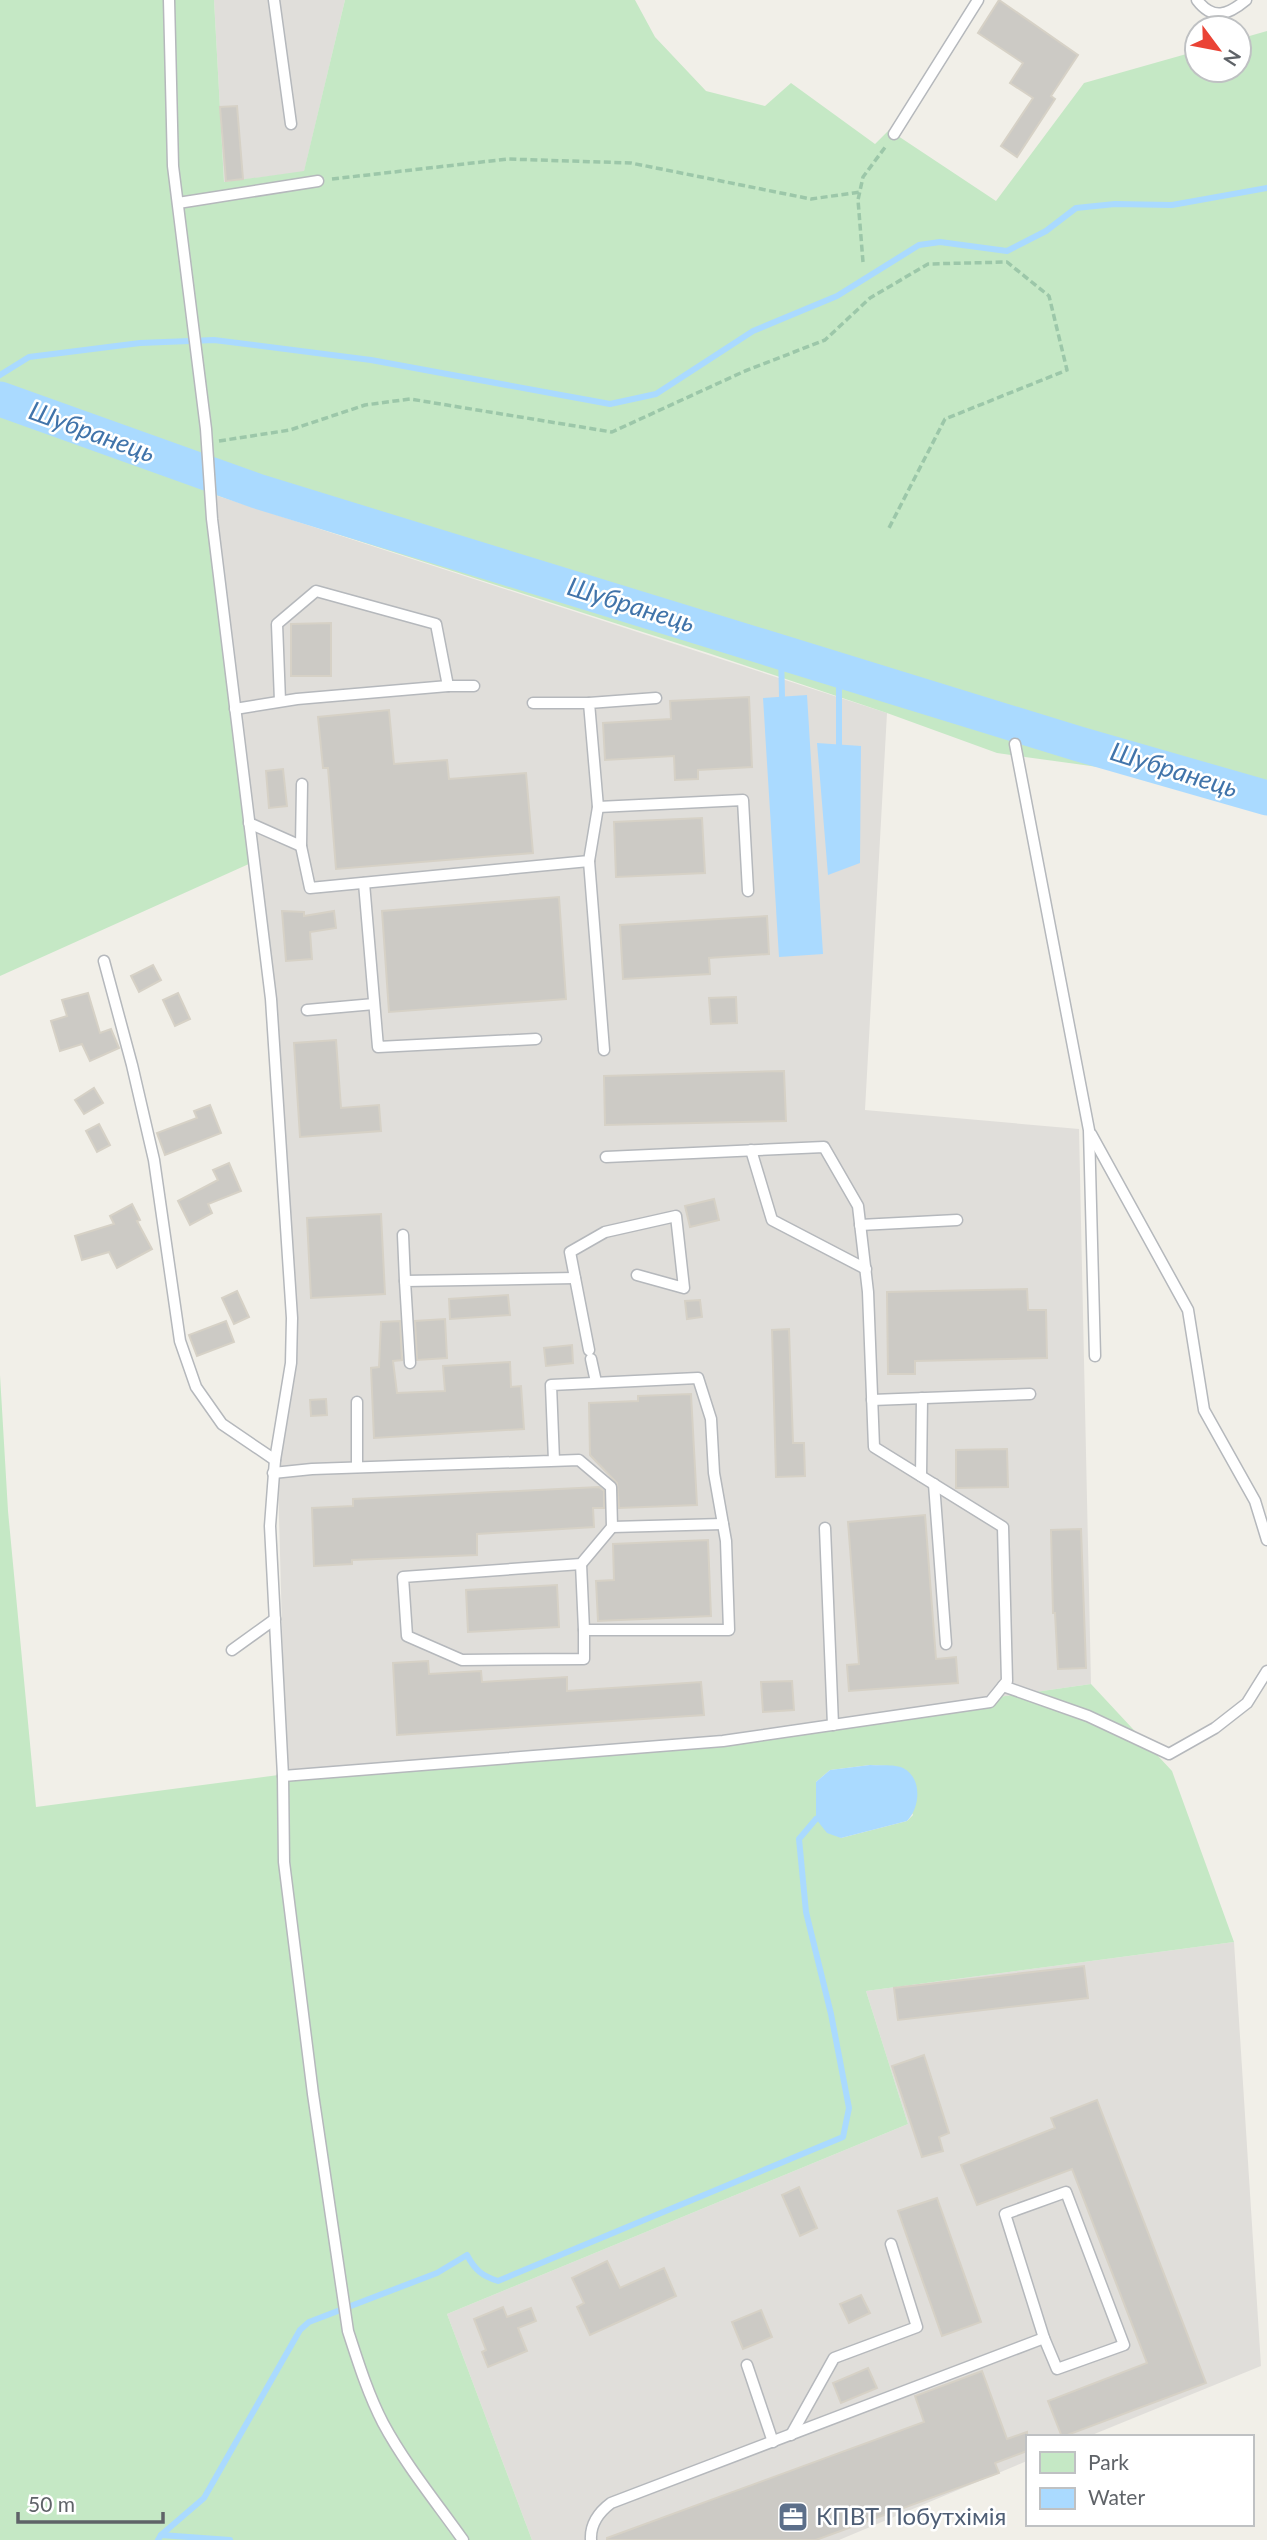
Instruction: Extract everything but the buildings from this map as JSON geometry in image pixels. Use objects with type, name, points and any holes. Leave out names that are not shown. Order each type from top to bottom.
[{"type":"lane","points":[[169,0],[173,166],[206,429],[212,519],[271,999],[292,1318],[291,1363],[273,1473],[270,1526],[283,1776],[284,1862],[313,2094],[348,2331],[360,2369],[383,2423],[463,2540]]},
{"type":"lane","points":[[274,0],[291,124]]},
{"type":"lane","points":[[894,134],[978,0]]},
{"type":"lane","points":[[1197,0],[1206,11],[1216,14],[1233,10],[1246,0]]},
{"type":"lane","points":[[178,203],[318,181]]},
{"type":"lane","points":[[280,701],[277,624],[316,591],[436,624],[449,686]]},
{"type":"lane","points":[[235,709],[280,701],[474,686]]},
{"type":"lane","points":[[533,703],[589,703],[656,698]]},
{"type":"lane","points":[[589,703],[598,807],[589,861],[604,1050]]},
{"type":"lane","points":[[1015,744],[1089,1130],[1095,1356]]},
{"type":"lane","points":[[302,784],[301,846],[310,888],[589,861]]},
{"type":"lane","points":[[598,807],[743,800],[748,891]]},
{"type":"lane","points":[[249,824],[301,846]]},
{"type":"lane","points":[[364,883],[378,1047],[536,1039]]},
{"type":"lane","points":[[104,961],[132,1065],[153,1160],[184,1352],[196,1387],[222,1424],[275,1460]]},
{"type":"lane","points":[[307,1010],[374,1004]]},
{"type":"lane","points":[[1089,1130],[1188,1310],[1204,1410],[1255,1501],[1267,1540]]},
{"type":"lane","points":[[283,1776],[723,1741],[990,1702],[1007,1681],[1003,1527],[874,1447],[866,1269],[858,1206],[824,1147],[606,1157]]},
{"type":"lane","points":[[751,1150],[772,1220],[866,1269]]},
{"type":"lane","points":[[596,1382],[570,1252],[605,1232],[676,1216],[684,1287],[637,1275]]},
{"type":"lane","points":[[860,1226],[957,1220]]},
{"type":"lane","points":[[403,1234],[410,1363]]},
{"type":"lane","points":[[405,1281],[575,1278]]},
{"type":"lane","points":[[554,1461],[551,1385],[698,1378],[711,1419],[715,1473],[726,1541],[729,1630],[584,1630]]},
{"type":"lane","points":[[872,1400],[1030,1394]]},
{"type":"lane","points":[[921,1476],[922,1398]]},
{"type":"lane","points":[[356,1467],[357,1402]]},
{"type":"lane","points":[[273,1473],[356,1467],[579,1460],[611,1487],[612,1527],[581,1563],[584,1659],[462,1660],[407,1636],[403,1577],[581,1563]]},
{"type":"lane","points":[[934,1484],[946,1644]]},
{"type":"lane","points":[[612,1527],[723,1524]]},
{"type":"lane","points":[[825,1528],[833,1725]]},
{"type":"lane","points":[[232,1650],[275,1619]]},
{"type":"lane","points":[[1003,1686],[1088,1716],[1169,1754],[1215,1728],[1247,1703],[1267,1671]]},
{"type":"lane","points":[[1066,2192],[1124,2344],[1057,2369],[1044,2338],[1005,2214],[1066,2192]]},
{"type":"lane","points":[[791,2435],[834,2358],[917,2327],[891,2244]]},
{"type":"lane","points":[[591,2540],[594,2523],[601,2511],[611,2503],[1044,2338]]},
{"type":"lane","points":[[747,2365],[773,2442]]},
{"type":"path","points":[[863,262],[858,200],[863,177],[894,134]]},
{"type":"path","points":[[318,181],[508,159],[631,163],[811,200],[860,192]]},
{"type":"path","points":[[207,443],[290,430],[365,405],[410,399],[612,432],[744,371],[825,340],[870,298],[928,264],[1007,262],[1049,296],[1067,370],[945,419],[889,528]]},
{"type":"shaded area","points":[[214,0],[345,0],[304,172],[224,182]]},
{"type":"shaded area","points":[[215,495],[887,713],[865,1110],[1079,1129],[1091,1684],[724,1736],[286,1774],[278,1480],[293,1365],[278,1074],[260,859],[219,548]]},
{"type":"shaded area","points":[[1234,1942],[1261,2366],[1092,2435],[1026,2435],[1026,2461],[839,2540],[532,2540],[447,2314],[908,2124],[866,1991]]},
{"type":"green space","points":[[0,0],[214,0],[224,182],[304,171],[345,0],[635,0],[655,37],[706,91],[765,106],[791,83],[875,144],[889,130],[996,201],[1084,83],[1183,55],[1183,84],[1253,84],[1253,35],[1267,31],[1267,796],[1235,786],[997,753],[708,653],[216,495],[219,548],[260,859],[0,976]]},
{"type":"green space","points":[[0,1375],[8,1511],[36,1807],[286,1774],[724,1736],[1091,1684],[1172,1771],[1234,1942],[866,1991],[908,2124],[447,2314],[532,2540],[0,2540]],"holes":[[[870,1765],[888,1766],[913,1815],[907,1821],[841,1838],[816,1819],[816,1782],[830,1770]]]},
{"type":"water","points":[[807,695],[823,954],[779,957],[763,698]]},
{"type":"water","points":[[817,743],[861,746],[860,863],[828,875]]},
{"type":"water","points":[[870,1765],[895,1766],[909,1773],[916,1786],[915,1809],[907,1821],[841,1838],[827,1833],[816,1819],[816,1782],[830,1770]]},
{"type":"waterway","points":[[0,375],[29,357],[140,343],[214,340],[371,360],[610,404],[656,394],[753,331],[837,296],[919,245],[940,242],[1007,251],[1046,231],[1076,208],[1115,204],[1172,205],[1267,188]]},
{"type":"waterway","name":"Шубранець","points":[[0,399],[257,491],[1079,744],[1267,798]]},
{"type":"waterway","points":[[781,652],[782,696]]},
{"type":"waterway","points":[[839,670],[839,745]]},
{"type":"waterway","points":[[161,2535],[204,2498],[300,2330],[309,2322],[437,2273],[467,2255],[480,2272],[498,2281],[843,2137],[849,2108],[831,2014],[806,1912],[799,1839],[816,1819]]},
{"type":"waterway","points":[[158,2540],[161,2535],[230,2540]]},
{"type":"place","name":"КПВТ Побутхімія","points":[[793,2517]]}]
